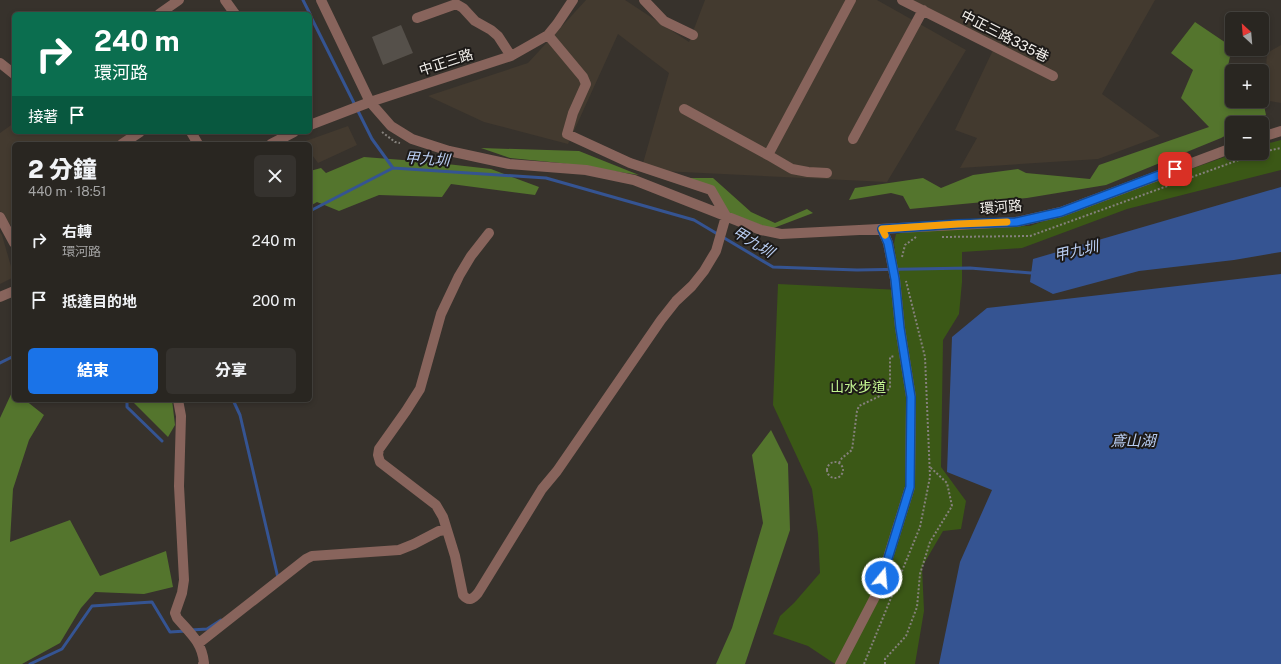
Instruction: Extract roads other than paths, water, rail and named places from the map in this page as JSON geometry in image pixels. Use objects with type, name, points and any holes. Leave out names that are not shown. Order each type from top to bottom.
[{"type":"street","points":[[162,12],[179,0]]},
{"type":"street","points":[[225,0],[234,12]]},
{"type":"street","name":"環河路","points":[[320,0],[367,102],[391,126],[412,139],[449,151],[509,164],[586,170],[634,180],[761,230],[781,234],[1016,222],[1061,212],[1225,151]]},
{"type":"street","name":"中正三路","points":[[312,124],[367,102],[511,56],[548,35],[573,0]]},
{"type":"street","points":[[644,0],[664,21],[693,35]]},
{"type":"street","points":[[768,155],[851,0]]},
{"type":"street","name":"中正三路335巷","points":[[902,0],[1053,76]]},
{"type":"street","points":[[417,18],[455,2],[475,21],[491,30],[498,36],[511,56]]},
{"type":"street","points":[[853,140],[923,10]]},
{"type":"street","points":[[489,233],[471,256],[459,276],[441,314],[420,389],[379,449],[378,455],[380,462],[436,505],[443,517],[446,530],[456,556],[463,595],[470,600],[478,594],[542,489],[557,471],[661,320],[676,301],[692,286],[704,271],[718,246],[722,226],[726,216],[711,190],[630,163],[567,134],[586,84],[583,77],[548,35]]},
{"type":"street","points":[[0,63],[12,72]]},
{"type":"street","points":[[684,109],[792,169],[827,173]]},
{"type":"street","points":[[1269,135],[1281,131]]},
{"type":"street","points":[[125,142],[137,134]]},
{"type":"street","points":[[275,142],[290,134]]},
{"type":"street","points":[[0,217],[12,239]]},
{"type":"street","points":[[840,664],[877,593],[910,487],[911,397],[900,328],[895,279],[888,243],[882,229]]},
{"type":"street","points":[[0,297],[12,292]]},
{"type":"street","points":[[178,402],[181,416],[179,486],[184,580],[182,593],[175,613],[186,630],[199,643],[203,653],[203,664]]},
{"type":"street","points":[[199,643],[306,559],[312,556],[399,550],[439,531],[446,530]]},
{"type":"water","points":[[1281,187],[1281,252],[1234,260],[1139,271],[1053,294],[1030,282],[1033,259]]},
{"type":"water","name":"鳶山湖","points":[[1281,274],[1281,664],[939,664],[960,562],[992,490],[947,472],[952,337],[987,308]]},
{"type":"waterway","name":"甲九圳","points":[[303,0],[309,12]]},
{"type":"waterway","name":"甲九圳","points":[[312,19],[372,139],[393,168],[546,178],[694,220],[773,267],[857,270],[970,268],[1031,273],[1035,272]]},
{"type":"waterway","points":[[312,210],[393,168]]},
{"type":"waterway","points":[[0,363],[12,357]]},
{"type":"waterway","points":[[127,402],[127,407],[162,441]]},
{"type":"waterway","points":[[234,402],[240,415],[278,578]]},
{"type":"waterway","points":[[30,664],[62,649],[92,606],[152,602],[170,632],[186,631]]},
{"type":"waterway","points":[[191,630],[207,629],[221,620]]},
{"type":"park label","name":"山水步道","points":[[858,387]]}]
